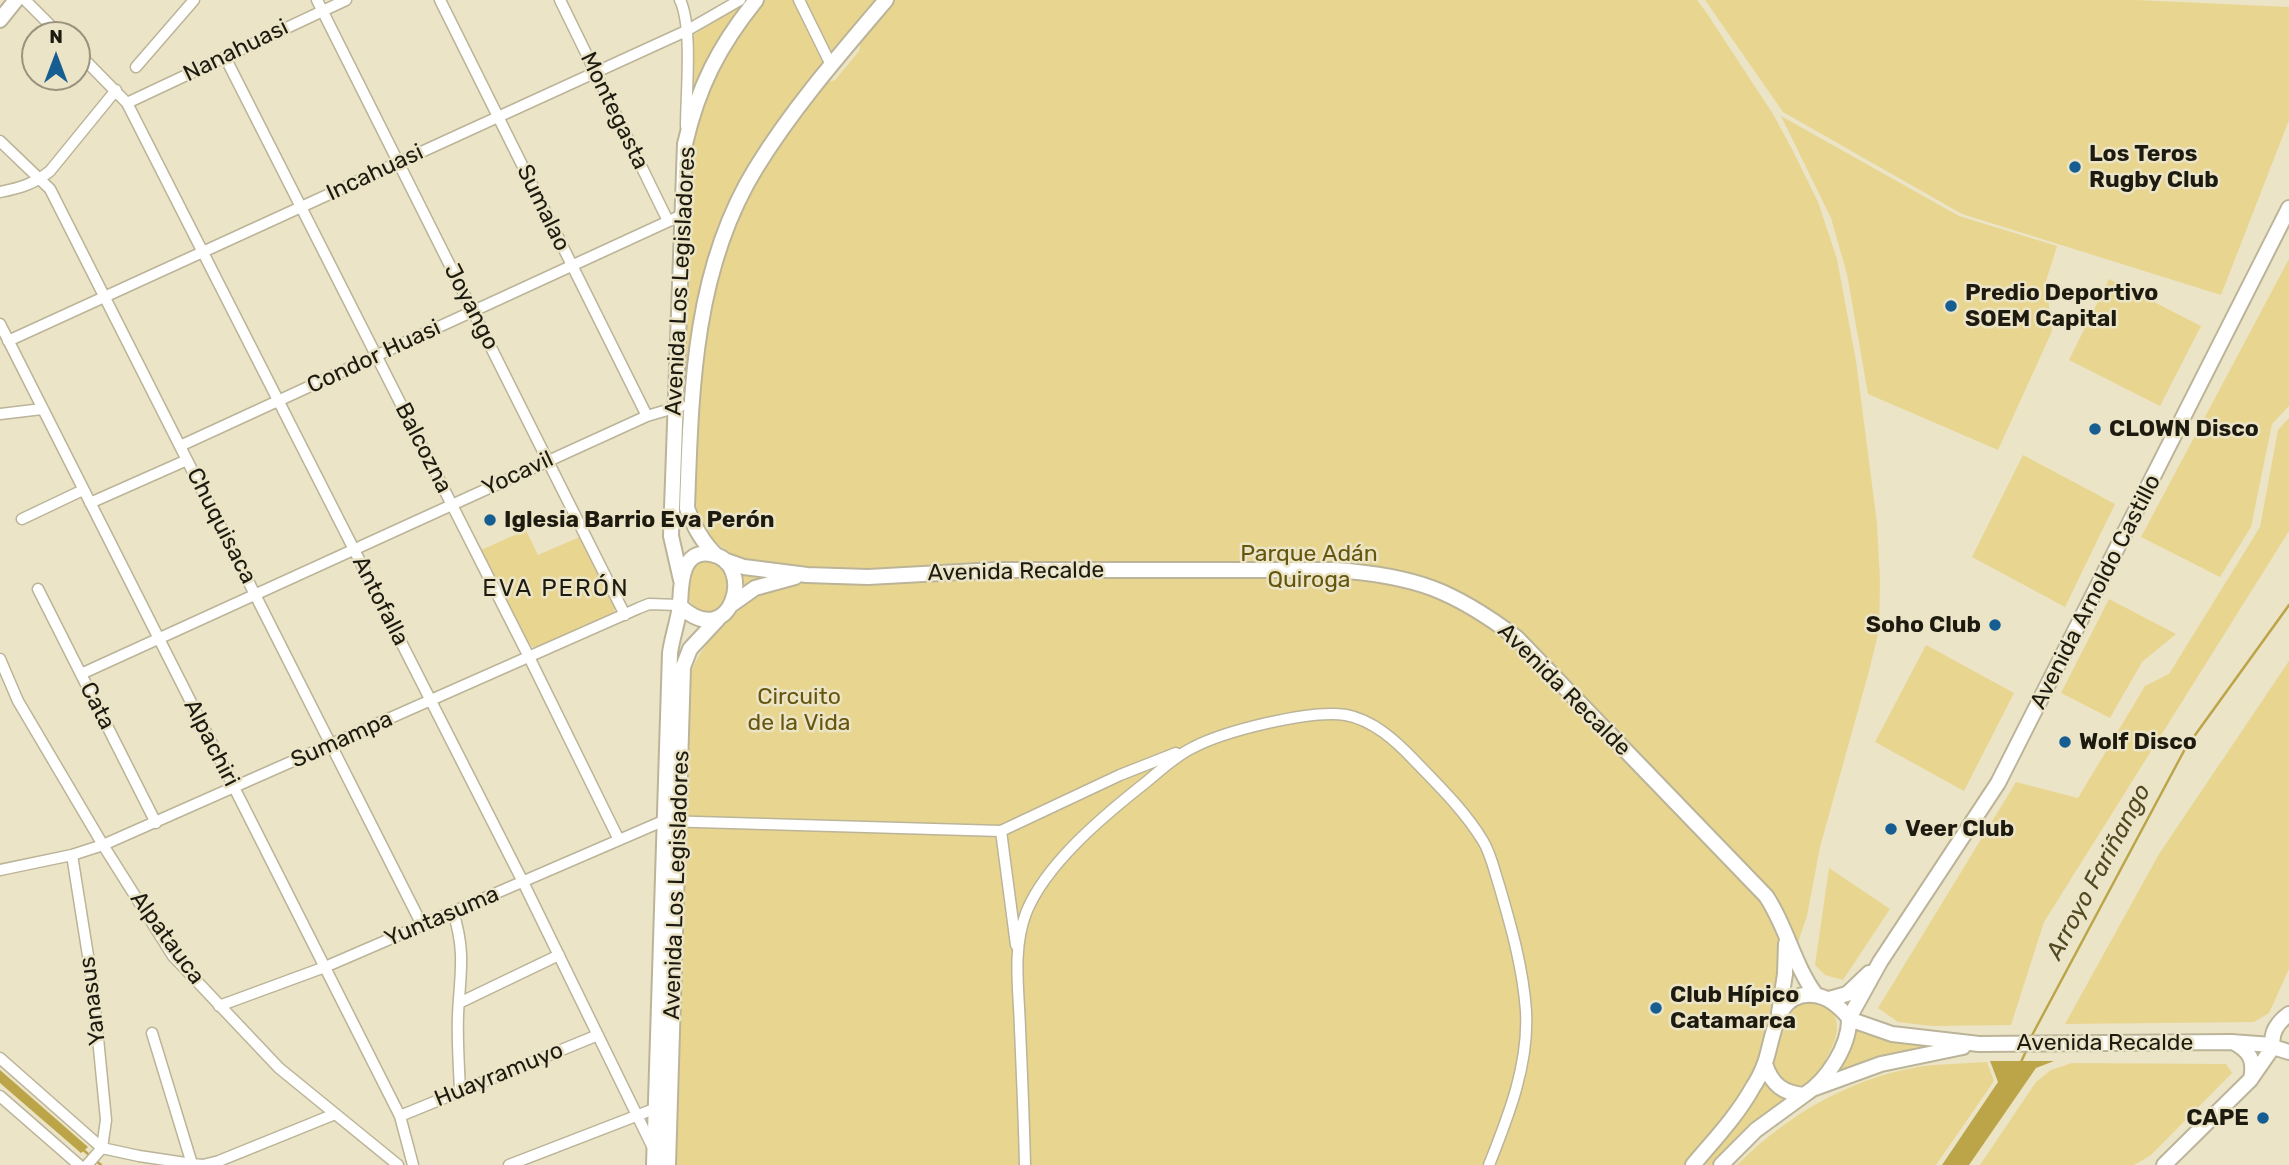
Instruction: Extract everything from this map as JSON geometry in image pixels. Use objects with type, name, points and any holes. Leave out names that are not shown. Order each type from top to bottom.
[{"type":"main road","points":[[0,20],[16,0]]},
{"type":"main road","name":"Avenida Los Legisladores","points":[[681,580],[671,536],[685,144],[693,109],[713,62],[756,0]]},
{"type":"main road","name":"Avenida Los Legisladores","points":[[721,558],[693,525],[688,508],[691,406],[698,334],[707,291],[733,213],[761,160],[831,65],[886,0]]},
{"type":"main road","name":"Avenida Arnoldo Castillo","points":[[1849,1018],[1880,962],[1998,783],[2247,296],[2289,208]]},
{"type":"main road","points":[[702,554],[721,558],[735,582],[731,605],[719,618],[708,621],[696,619],[680,606],[684,569],[692,559],[702,554]]},
{"type":"main road","name":"Avenida Recalde","points":[[721,558],[744,566],[807,575],[869,577],[996,570],[1336,569],[1408,579],[1445,591],[1481,611],[1517,638],[1766,896],[1776,910],[1805,979],[1822,997]]},
{"type":"main road","name":"Avenida Recalde","points":[[731,605],[765,584],[807,575]]},
{"type":"main road","name":"Avenida Los Legisladores","points":[[653,1165],[670,653],[680,606]]},
{"type":"main road","name":"Avenida Los Legisladores","points":[[668,1165],[683,667],[690,649],[719,618]]},
{"type":"main road","name":"Avenida Recalde","points":[[1779,1014],[1787,938]]},
{"type":"main road","name":"Avenida Arnoldo Castillo","points":[[1822,997],[1841,996],[1853,989],[1880,962]]},
{"type":"main road","points":[[1693,1165],[1745,1101],[1765,1064],[1779,1014],[1788,1002],[1797,997],[1822,997],[1849,1018],[1848,1032],[1841,1049],[1809,1092],[1756,1129],[1721,1165]]},
{"type":"main road","points":[[2165,1165],[2250,1080],[2273,1046],[2289,1002]]},
{"type":"main road","name":"Avenida Recalde","points":[[1849,1018],[1892,1034],[1979,1044],[2231,1042],[2273,1046],[2289,1052]]},
{"type":"main road","name":"Avenida Recalde","points":[[2231,1042],[2249,1038],[2282,1020]]},
{"type":"main road","points":[[2231,1042],[2245,1048],[2250,1055],[2253,1063],[2250,1080]]},
{"type":"main road","name":"Avenida Recalde","points":[[1809,1092],[1881,1064],[1979,1044]]},
{"type":"main road","points":[[2250,1080],[2289,1058]]},
{"type":"main road","points":[[1765,1064],[1774,1084],[1792,1094],[1809,1092]]},
{"type":"street","points":[[25,0],[46,21]]},
{"type":"street","name":"Joyango","points":[[317,0],[625,615]]},
{"type":"street","name":"Nanahuasi","points":[[127,103],[346,0]]},
{"type":"street","name":"Sumalao","points":[[440,0],[647,416]]},
{"type":"street","name":"Montegasta","points":[[560,0],[668,221]]},
{"type":"street","points":[[680,0],[685,10],[686,31],[685,144]]},
{"type":"street","name":"Incahuasi","points":[[8,341],[686,31],[740,0]]},
{"type":"street","points":[[799,0],[831,65]]},
{"type":"street","points":[[136,67],[192,1]]},
{"type":"street","name":"Balcozna","points":[[225,57],[619,840]]},
{"type":"street","name":"Antofalla","points":[[91,66],[127,103],[523,882],[662,1165]]},
{"type":"street","points":[[0,192],[24,187],[50,171],[116,90]]},
{"type":"street","name":"Chuquisaca","points":[[0,141],[50,189],[422,925]]},
{"type":"street","name":"Condor Huasi","points":[[180,446],[682,215]]},
{"type":"street","name":"Alpachiri","points":[[0,324],[400,1116],[413,1165]]},
{"type":"street","name":"Yocavil","points":[[81,674],[647,416],[675,406],[691,406]]},
{"type":"street","points":[[0,414],[42,409]]},
{"type":"street","points":[[90,503],[187,460]]},
{"type":"street","points":[[22,519],[83,490]]},
{"type":"street","name":"Cata","points":[[38,589],[156,823]]},
{"type":"street","name":"Sumampa","points":[[0,870],[72,855],[103,845],[649,604],[680,606]]},
{"type":"street","name":"Alpatauca","points":[[0,659],[18,701],[103,845],[173,956],[279,1068],[398,1165]]},
{"type":"street","points":[[663,821],[1001,831],[1120,775],[1235,731],[1276,721],[1345,715],[1362,720],[1382,731],[1404,750],[1452,800],[1482,840],[1489,853],[1516,942],[1526,1013],[1525,1043],[1508,1118],[1489,1165]]},
{"type":"street","points":[[1017,950],[1026,912],[1038,890],[1063,858],[1115,806],[1193,747]]},
{"type":"street","name":"Yuntasuma","points":[[219,1006],[325,967],[663,821]]},
{"type":"street","points":[[1001,831],[1017,950],[1025,1165]]},
{"type":"street","name":"Yanasus","points":[[72,855],[93,987],[106,1120],[91,1158]]},
{"type":"street","points":[[453,912],[463,951],[459,1003],[460,1091]]},
{"type":"street","points":[[459,1003],[559,954]]},
{"type":"street","points":[[152,1033],[192,1164]]},
{"type":"street","name":"Huayramuyo","points":[[400,1116],[598,1035]]},
{"type":"street","points":[[0,1058],[91,1158]]},
{"type":"street","points":[[0,1096],[91,1158],[203,1165],[335,1114]]},
{"type":"street","points":[[509,1165],[654,1109]]},
{"type":"green space","points":[[764,0],[878,0],[775,127],[701,290],[692,333],[686,393],[683,394],[690,170],[694,145],[705,100],[723,58]]},
{"type":"green space","name":"Parque Adán Quiroga","points":[[895,0],[1697,0],[1706,12],[1773,114],[1793,151],[1818,202],[1837,259],[1856,361],[1877,523],[1880,581],[1879,630],[1820,847],[1807,916],[1750,1082],[1684,1165],[675,1165],[690,674],[712,637],[743,607],[741,559],[709,535],[699,516],[695,490],[698,391],[712,295],[730,234],[761,173],[823,84],[835,80],[859,51],[861,40]]},
{"type":"green space","name":"Los Teros Rugby Club","points":[[1705,0],[2136,0],[2289,7],[2289,120],[2221,295],[1962,214],[1783,112]]},
{"type":"green space","points":[[747,1],[715,47],[691,97],[692,38]]},
{"type":"green space","name":"Predio Deportivo SOEM Capital","points":[[1781,116],[1959,216],[2057,246],[2046,281],[2052,331],[1998,450],[1868,394],[1847,274],[1831,218]]},
{"type":"green space","points":[[2289,259],[2289,406],[2272,424],[2251,527],[2220,577],[2141,537]]},
{"type":"green space","points":[[2109,279],[2201,326],[2160,406],[2069,360]]},
{"type":"green space","points":[[2289,418],[2289,531],[2044,922],[2011,1025],[1932,1026],[1898,1022],[1878,1008],[2016,782],[2078,798],[2145,686],[2169,674],[2260,527],[2278,430]]},
{"type":"green space","points":[[2023,455],[2115,504],[2065,607],[1972,557]]},
{"type":"green space","points":[[526,530],[538,555],[582,536],[615,603],[614,613],[542,646],[532,647],[481,550]]},
{"type":"green space","points":[[706,561],[712,562],[724,572],[728,587],[723,604],[717,610],[709,612],[695,607],[689,600],[687,591],[693,569]]},
{"type":"green space","points":[[2109,599],[2176,634],[2142,662],[2110,718],[2061,693]]},
{"type":"green space","points":[[1926,645],[2014,693],[1964,791],[1875,742]]},
{"type":"green space","points":[[2289,661],[2289,969],[2269,1013],[2254,1022],[2065,1024],[2159,854]]},
{"type":"green space","points":[[1829,868],[1890,909],[1843,980],[1825,975],[1815,965]]},
{"type":"green space","points":[[1810,1001],[1830,1010],[1835,1017],[1837,1033],[1816,1076],[1804,1085],[1792,1085],[1777,1077],[1774,1059],[1776,1040],[1792,1006]]},
{"type":"green space","points":[[1856,1027],[1884,1039],[1935,1045],[1879,1057],[1833,1074]]},
{"type":"green space","points":[[1987,1062],[1994,1081],[1936,1165],[1737,1165],[1757,1146],[1802,1113],[1852,1086],[1905,1069]]},
{"type":"green space","points":[[2072,1063],[2226,1064],[2232,1073],[2151,1155],[2134,1165],[1980,1165],[2036,1082],[2051,1070]]},
{"type":"green space","points":[[1765,1083],[1786,1100],[1734,1140],[1711,1165],[1701,1165],[1745,1113]]},
{"type":"shaded area","points":[[1990,1061],[2054,1061],[2036,1068],[1969,1165],[1942,1165],[1998,1082]]},
{"type":"shaded area","points":[[0,1070],[88,1147],[81,1153],[0,1083]]},
{"type":"waterway","name":"Arroyo Fariñango","points":[[2030,1039],[2185,749],[2289,605]]},
{"type":"waterway","name":"Arroyo Fariñango","points":[[2021,1062],[2027,1049]]},
{"type":"waterway","points":[[81,1148],[101,1165]]},
{"type":"place","name":"Los Teros Rugby Club","points":[[2075,167]]},
{"type":"place","name":"Predio Deportivo SOEM Capital","points":[[1951,306]]},
{"type":"place","name":"CLOWN Disco","points":[[2095,429]]},
{"type":"place","name":"Iglesia Barrio Eva Perón","points":[[490,520]]},
{"type":"place","name":"Soho Club","points":[[1995,625]]},
{"type":"place","name":"Wolf Disco","points":[[2065,742]]},
{"type":"place","name":"Veer Club","points":[[1891,829]]},
{"type":"place","name":"Club Hípico Catamarca","points":[[1656,1008]]},
{"type":"place","name":"CAPE","points":[[2263,1118]]},
{"type":"district","name":"EVA PERÓN","points":[[556,589]]},
{"type":"park label","name":"Circuito de la Vida","points":[[799,710]]}]
